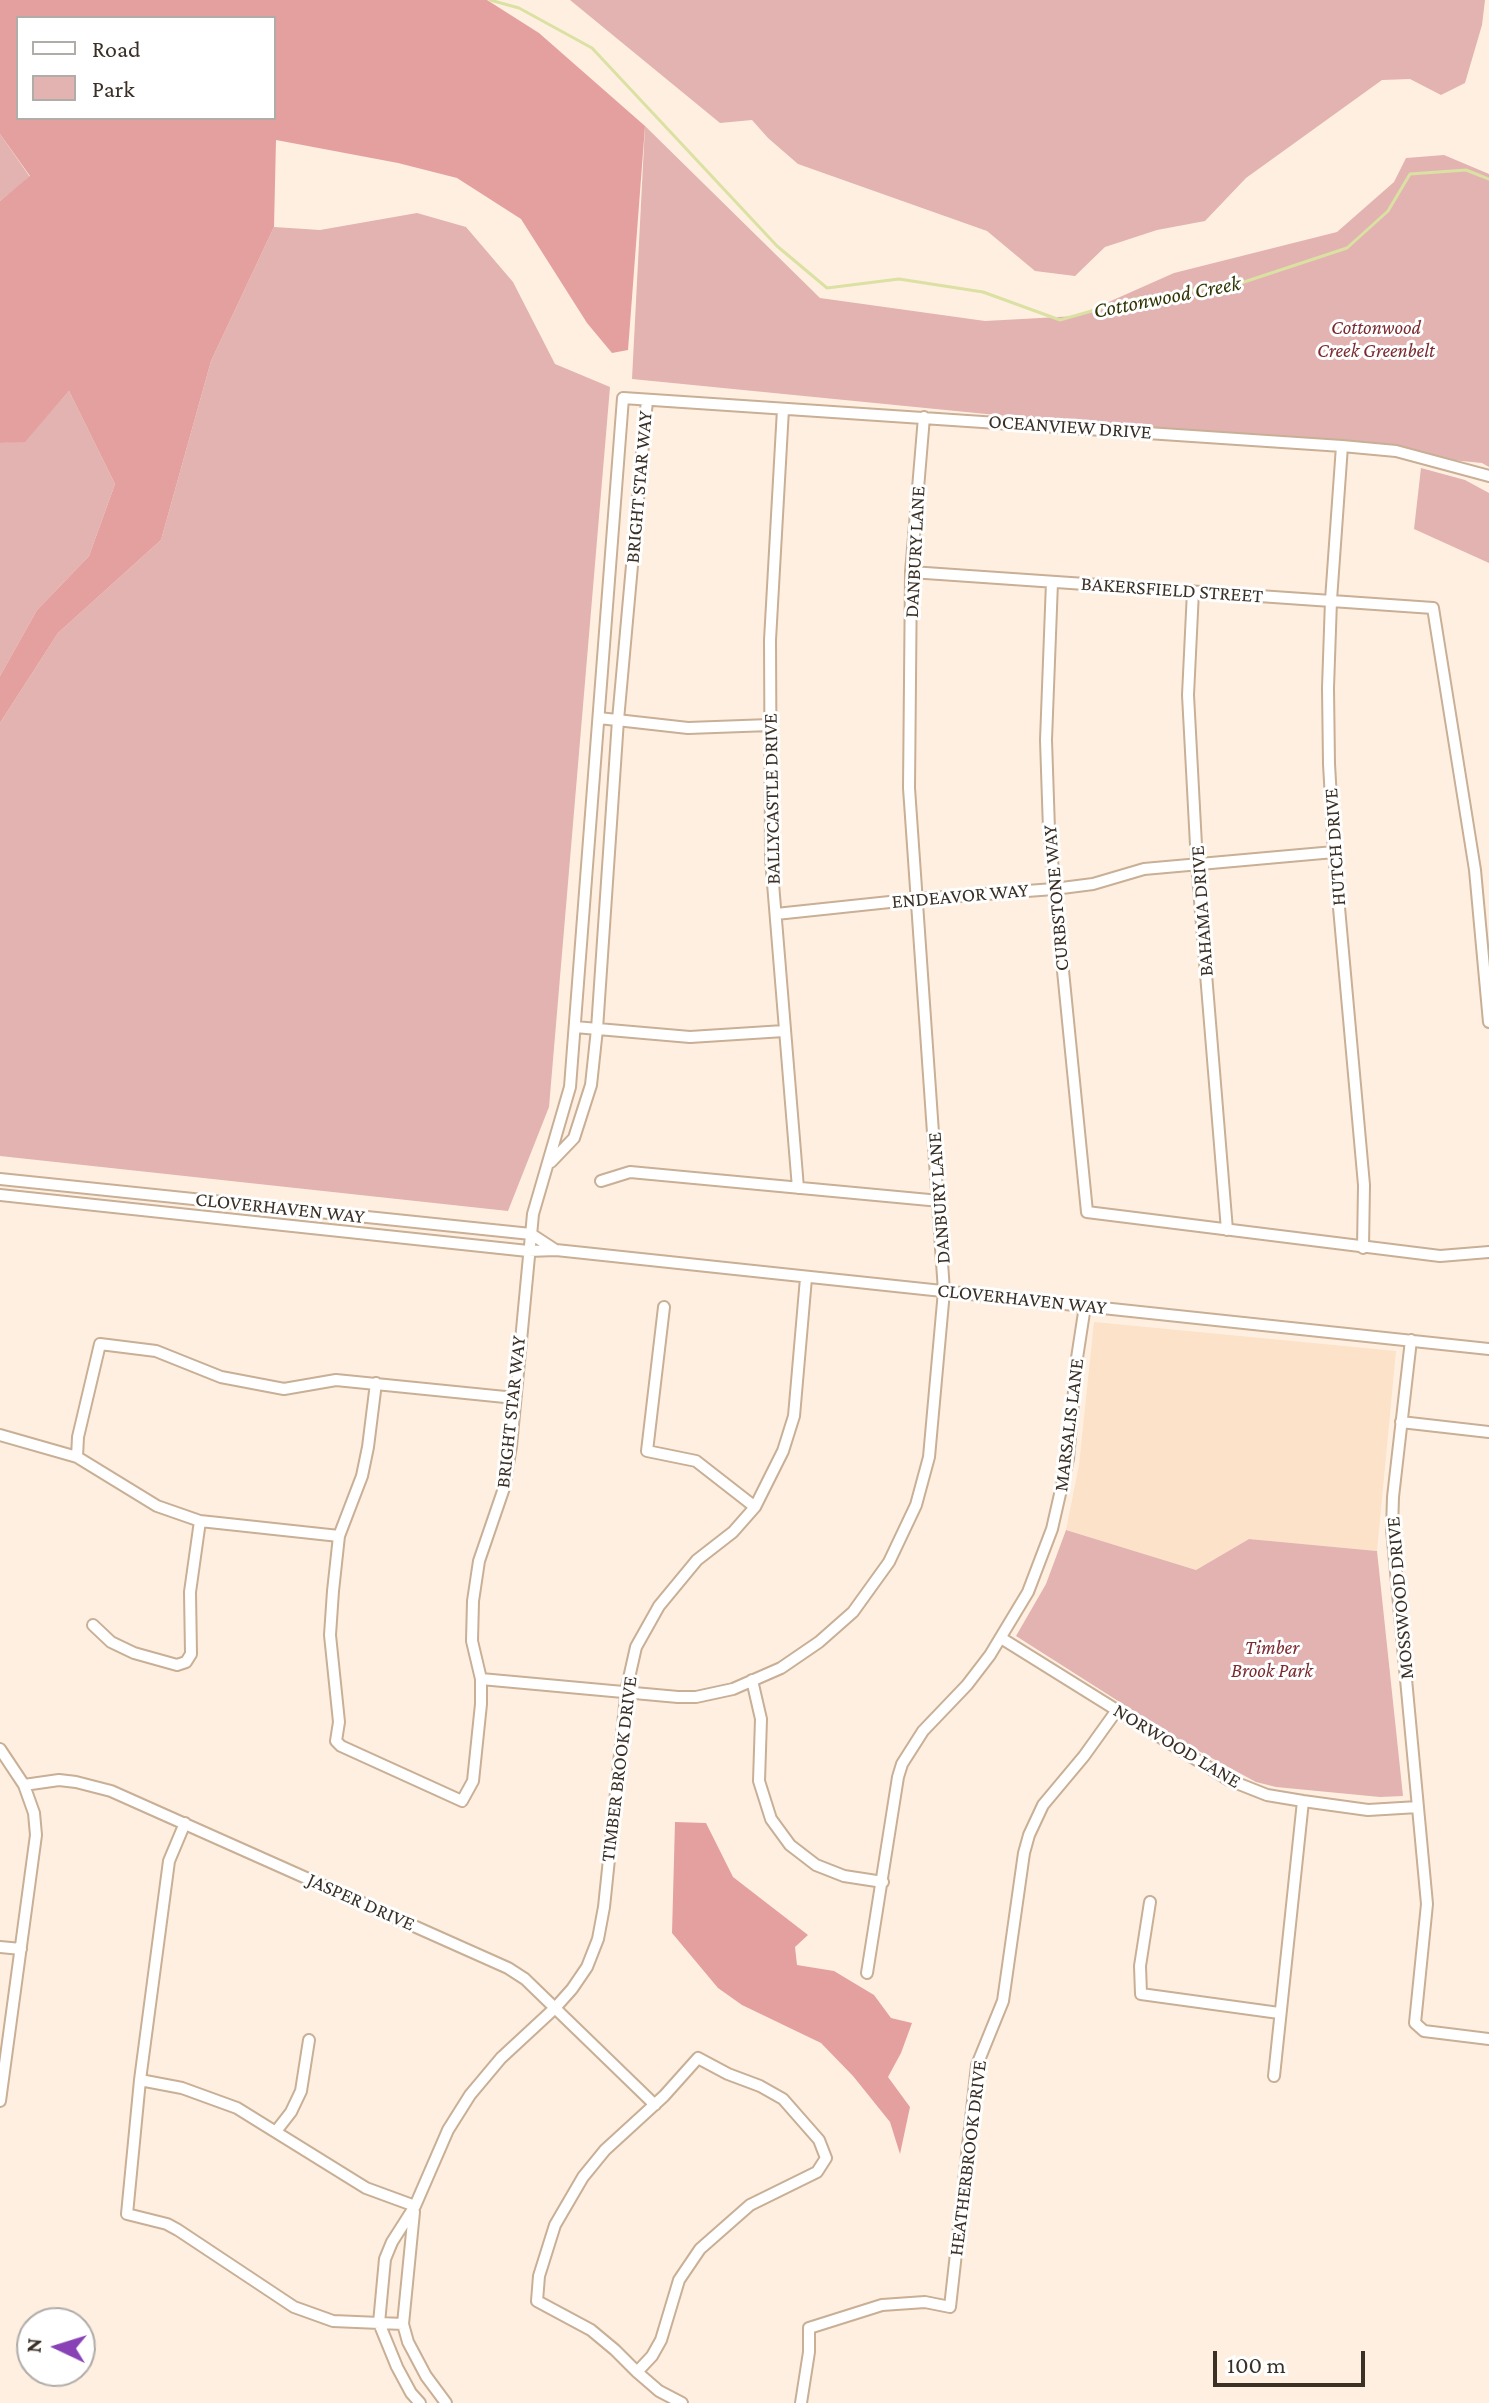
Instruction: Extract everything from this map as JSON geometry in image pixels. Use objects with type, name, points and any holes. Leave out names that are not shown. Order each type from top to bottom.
[{"type":"street","name":"BRIGHT STAR WAY","points":[[339,1536],[330,1635],[339,1722],[336,1741],[462,1801],[473,1781],[481,1679],[472,1641],[473,1601],[479,1561],[504,1488],[533,1214],[570,1087],[623,398],[647,400],[618,720],[591,1085],[574,1138],[550,1163]]},
{"type":"street","name":"OCEANVIEW DRIVE","points":[[647,400],[1342,446],[1396,451],[1489,476]]},
{"type":"street","name":"BALLYCASTLE DRIVE","points":[[783,409],[770,640],[771,859],[798,1188]]},
{"type":"street","name":"DANBURY LANE","points":[[481,1679],[696,1697],[733,1689],[781,1668],[819,1642],[853,1612],[889,1562],[904,1535],[923,1482],[929,1457],[944,1291],[909,788],[911,572],[924,417]]},
{"type":"street","name":"HUTCH DRIVE","points":[[1342,446],[1328,688],[1334,852],[1362,1156],[1363,1248]]},
{"type":"street","name":"BAKERSFIELD STREET","points":[[911,572],[1433,608],[1475,870],[1489,1022]]},
{"type":"street","name":"CURBSTONE WAY","points":[[1052,582],[1046,740],[1054,889],[1087,1212],[1227,1230]]},
{"type":"street","name":"BAHAMA DRIVE","points":[[1193,591],[1188,695],[1197,864],[1227,1230]]},
{"type":"street","points":[[599,718],[688,728],[770,725]]},
{"type":"street","name":"ENDEAVOR WAY","points":[[776,914],[1054,889],[1093,884],[1144,869],[1334,852]]},
{"type":"street","points":[[575,1027],[690,1037],[784,1031]]},
{"type":"street","points":[[601,1181],[630,1172],[940,1201]]},
{"type":"street","name":"CLOVERHAVEN WAY","points":[[0,1179],[531,1234],[556,1250]]},
{"type":"street","name":"CLOVERHAVEN WAY","points":[[0,1195],[528,1251],[556,1250],[1489,1349]]},
{"type":"street","points":[[1227,1230],[1440,1256],[1489,1252]]},
{"type":"street","name":"TIMBER BROOK DRIVE","points":[[420,2403],[397,2367],[379,2323],[385,2259],[415,2206],[448,2130],[470,2095],[501,2058],[555,2008],[587,1967],[598,1939],[604,1907],[626,1691],[636,1647],[659,1606],[697,1560],[733,1532],[755,1507],[783,1451],[794,1416],[806,1278]]},
{"type":"street","name":"MARSALIS LANE","points":[[867,1973],[902,1764],[923,1731],[967,1685],[1001,1638],[1028,1592],[1061,1497],[1085,1306]]},
{"type":"street","points":[[664,1307],[647,1451],[696,1461],[755,1507]]},
{"type":"street","name":"MOSSWOOD DRIVE","points":[[1411,1340],[1392,1529],[1427,1904],[1415,2023],[1424,2031],[1489,2039]]},
{"type":"street","points":[[77,1457],[78,1437],[100,1344],[156,1351],[221,1377],[284,1389],[336,1380],[515,1398]]},
{"type":"street","points":[[0,1435],[77,1457],[157,1506],[200,1521],[339,1536],[362,1476],[376,1383]]},
{"type":"street","points":[[1401,1422],[1489,1432]]},
{"type":"street","points":[[93,1625],[111,1642],[134,1653],[172,1664],[186,1662],[191,1654],[190,1592],[200,1521]]},
{"type":"street","name":"NORWOOD LANE","points":[[1001,1638],[1229,1780],[1267,1795],[1303,1801],[1368,1810],[1418,1807]]},
{"type":"street","points":[[752,1680],[761,1719],[759,1781],[771,1819],[790,1845],[816,1865],[844,1876],[883,1882]]},
{"type":"street","name":"HEATHERBROOK DRIVE","points":[[801,2403],[809,2352],[809,2328],[882,2305],[925,2302],[950,2307],[977,2065],[1003,2001],[1029,1835],[1043,1805],[1117,1710]]},
{"type":"street","points":[[0,1749],[24,1785],[34,1813],[36,1835],[0,2101]]},
{"type":"street","name":"JASPER DRIVE","points":[[24,1785],[59,1780],[111,1791],[508,1968],[525,1979],[655,2105]]},
{"type":"street","points":[[1274,2076],[1303,1801]]},
{"type":"street","points":[[185,1823],[169,1861],[140,2080],[127,2214],[167,2224],[178,2230],[294,2307],[333,2321],[403,2324]]},
{"type":"street","points":[[1150,1902],[1140,1966],[1141,1994],[1279,2013]]},
{"type":"street","points":[[0,1947],[21,1949]]},
{"type":"street","points":[[277,2130],[291,2112],[301,2091],[309,2040]]},
{"type":"street","points":[[637,2372],[661,2340],[679,2280],[710,2237],[750,2205],[817,2172],[826,2158],[819,2140],[783,2099],[698,2058],[655,2105],[605,2150],[568,2200],[546,2251],[537,2301],[591,2330],[637,2372],[659,2391],[682,2403]]},
{"type":"street","points":[[140,2080],[182,2088],[223,2102],[277,2130],[366,2188],[415,2206]]},
{"type":"street","name":"TIMBER BROOK DRIVE","points":[[415,2206],[403,2324],[408,2342],[426,2376],[446,2403]]},
{"type":"shaded area","points":[[0,0],[487,0],[539,33],[645,126],[628,350],[612,353],[587,323],[521,219],[457,178],[398,163],[276,140],[274,227],[211,361],[161,540],[58,633],[0,723],[0,676],[37,610],[89,556],[115,484],[69,391],[25,442],[0,443],[0,201],[30,176],[0,134]]},
{"type":"shaded area","points":[[1094,1322],[1396,1351],[1377,1551],[1249,1539],[1196,1570],[1066,1530],[1079,1465]]},
{"type":"shaded area","points":[[675,1822],[706,1823],[733,1877],[808,1935],[795,1947],[797,1965],[834,1971],[874,1995],[891,2018],[912,2023],[888,2077],[910,2107],[900,2154],[890,2122],[821,2043],[742,2005],[718,1988],[672,1933]]},
{"type":"green space","points":[[570,0],[1485,0],[1482,25],[1465,83],[1441,95],[1410,79],[1382,80],[1246,178],[1205,221],[1157,230],[1105,247],[1075,276],[1035,271],[987,231],[798,164],[752,120],[720,123]]},
{"type":"green space","name":"Cottonwood Creek Greenbelt","points":[[645,126],[820,298],[985,321],[1077,316],[1174,273],[1337,232],[1394,182],[1406,158],[1444,155],[1489,174],[1489,467],[1482,463],[632,379]]},
{"type":"green space","points":[[0,134],[30,177],[0,201]]},
{"type":"green space","points":[[417,213],[466,227],[513,282],[555,364],[610,387],[549,1107],[508,1211],[0,1156],[0,723],[58,633],[161,540],[211,361],[274,227],[320,230]]},
{"type":"green space","points":[[69,391],[115,484],[89,556],[37,610],[0,676],[0,443],[25,441]]},
{"type":"green space","points":[[1421,468],[1465,480],[1489,493],[1489,563],[1414,529]]},
{"type":"green space","name":"Timber Brook Park","points":[[1066,1530],[1196,1570],[1249,1539],[1377,1551],[1403,1796],[1380,1797],[1276,1787],[1256,1782],[1184,1743],[1016,1636],[1046,1584]]},
{"type":"waterway","name":"Cottonwood Creek","points":[[490,0],[519,8],[592,48],[777,246],[827,288],[899,279],[983,292],[1060,320],[1134,299],[1241,283],[1347,248],[1388,211],[1410,174],[1466,170],[1489,179]]}]
